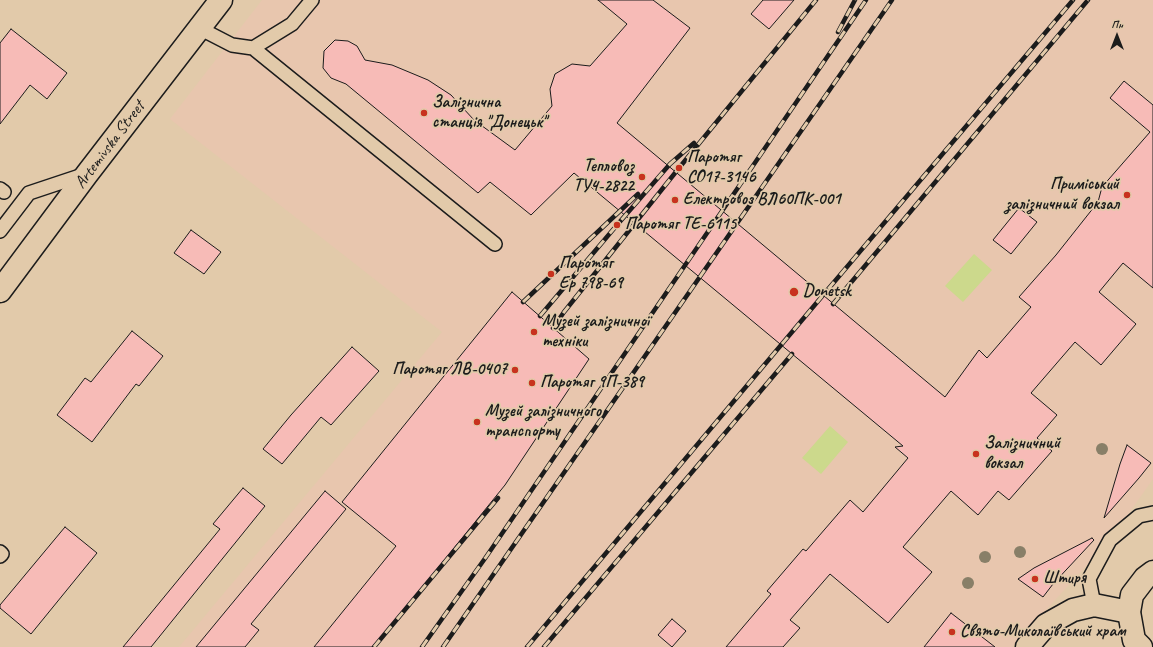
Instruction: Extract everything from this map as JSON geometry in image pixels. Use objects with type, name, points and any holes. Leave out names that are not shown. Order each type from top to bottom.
[{"type":"main road","name":"Artemivska Street","points":[[0,291],[87,174],[221,0]]},
{"type":"main road","points":[[1140,647],[1134,640],[1128,612],[1132,595],[1145,578],[1153,572]]},
{"type":"main road","points":[[1027,647],[1046,625],[1073,610],[1094,605],[1128,612]]},
{"type":"lane","points":[[253,48],[292,24],[312,0]]},
{"type":"lane","points":[[199,28],[232,45],[253,48],[495,244]]},
{"type":"lane","points":[[0,231],[28,193],[87,174]]},
{"type":"lane","points":[[1094,605],[1089,579],[1110,540],[1139,516],[1153,513]]},
{"type":"lane","points":[[0,552],[2,554],[0,556]]},
{"type":"shaded area","points":[[262,0],[1153,0],[1153,479],[1110,540],[1012,647],[179,647],[442,332],[170,119]]},
{"type":"green space","points":[[974,254],[992,270],[963,302],[945,286]]},
{"type":"green space","points":[[830,426],[848,442],[821,474],[802,458]]},
{"type":"building","points":[[598,0],[653,0],[690,28],[617,123],[945,397],[979,350],[987,358],[1031,307],[1019,297],[1056,255],[1098,202],[1102,187],[1150,132],[1110,98],[1124,81],[1153,105],[1153,288],[1123,263],[1099,292],[1136,324],[1101,365],[1075,342],[1031,393],[1057,415],[1037,438],[1052,451],[1009,500],[998,491],[978,515],[951,491],[903,547],[932,572],[888,623],[830,574],[790,620],[800,628],[783,647],[726,647],[771,594],[767,591],[803,549],[806,551],[850,500],[863,512],[908,458],[895,447],[903,446],[574,173],[531,215],[490,182],[478,193],[346,84],[331,78],[323,68],[324,51],[335,40],[348,41],[357,46],[365,60],[392,65],[428,80],[451,95],[474,120],[515,150],[552,106],[550,89],[555,74],[572,64],[590,66],[627,24]]},
{"type":"building","points":[[763,0],[794,0],[769,29],[751,14]]},
{"type":"building","points":[[11,29],[67,73],[47,99],[30,85],[0,124],[0,43]]},
{"type":"building","points":[[1019,208],[1037,222],[1011,254],[993,240]]},
{"type":"building","points":[[191,230],[221,252],[204,274],[174,253]]},
{"type":"building","name":"Музей залізничного транспорту","points":[[512,292],[589,359],[505,485],[374,647],[314,647],[396,546],[342,502]]},
{"type":"building","points":[[132,331],[163,356],[139,386],[136,384],[92,442],[57,415],[85,378],[91,382]]},
{"type":"building","points":[[352,347],[379,371],[331,425],[321,417],[282,464],[263,449],[291,415]]},
{"type":"building","points":[[1127,445],[1151,463],[1104,518],[1120,464]]},
{"type":"building","points":[[243,488],[265,506],[151,647],[123,647],[220,529],[213,524]]},
{"type":"building","points":[[325,491],[346,509],[251,624],[259,630],[245,647],[196,647]]},
{"type":"building","points":[[65,527],[97,553],[31,634],[0,608],[0,605]]},
{"type":"building","points":[[1092,538],[1094,540],[1053,584],[1043,597],[1018,579],[1034,568]]},
{"type":"building","name":"Свято-Миколаївський храм","points":[[951,613],[995,647],[924,647]]},
{"type":"building","points":[[672,619],[686,631],[672,647],[658,635]]},
{"type":"railway","points":[[553,328],[564,312],[679,168],[816,0]]},
{"type":"railway","points":[[838,32],[855,0]]},
{"type":"railway","points":[[422,647],[486,557],[866,0]]},
{"type":"railway","points":[[443,647],[892,0]]},
{"type":"railway","points":[[527,647],[1073,0]]},
{"type":"railway","points":[[833,304],[1088,0]]},
{"type":"railway","points":[[540,316],[670,164],[694,143]]},
{"type":"railway","points":[[523,302],[638,194]]},
{"type":"railway","points":[[544,647],[792,354]]},
{"type":"railway","points":[[374,647],[498,498]]},
{"type":"place","name":"Залізнична станція \"Донецьк\"","points":[[424,113]]},
{"type":"place","name":"Паротяг СО17-3146","points":[[679,168]]},
{"type":"place","name":"Тепловоз ТУ4-2822","points":[[642,177]]},
{"type":"place","name":"Приміський залізничний вокзал","points":[[1127,195]]},
{"type":"place","name":"Електровоз ВЛ60ПК-001","points":[[675,200]]},
{"type":"place","name":"Паротяг ТЕ-6115","points":[[617,225]]},
{"type":"place","name":"Паротяг Ер 798-69","points":[[551,274]]},
{"type":"place","name":"Donetsk","points":[[794,292]]},
{"type":"place","name":"Музей залізничної техніки","points":[[534,332]]},
{"type":"place","name":"Паротяг ЛВ-0407","points":[[515,370]]},
{"type":"place","name":"Паротяг 9П-389","points":[[532,383]]},
{"type":"place","name":"Музей залізничного транспорту","points":[[477,422]]},
{"type":"place","name":"Залізничний вокзал","points":[[976,454]]},
{"type":"place","name":"Штиря","points":[[1035,579]]},
{"type":"place","name":"Свято-Миколаївський храм","points":[[952,632]]}]
